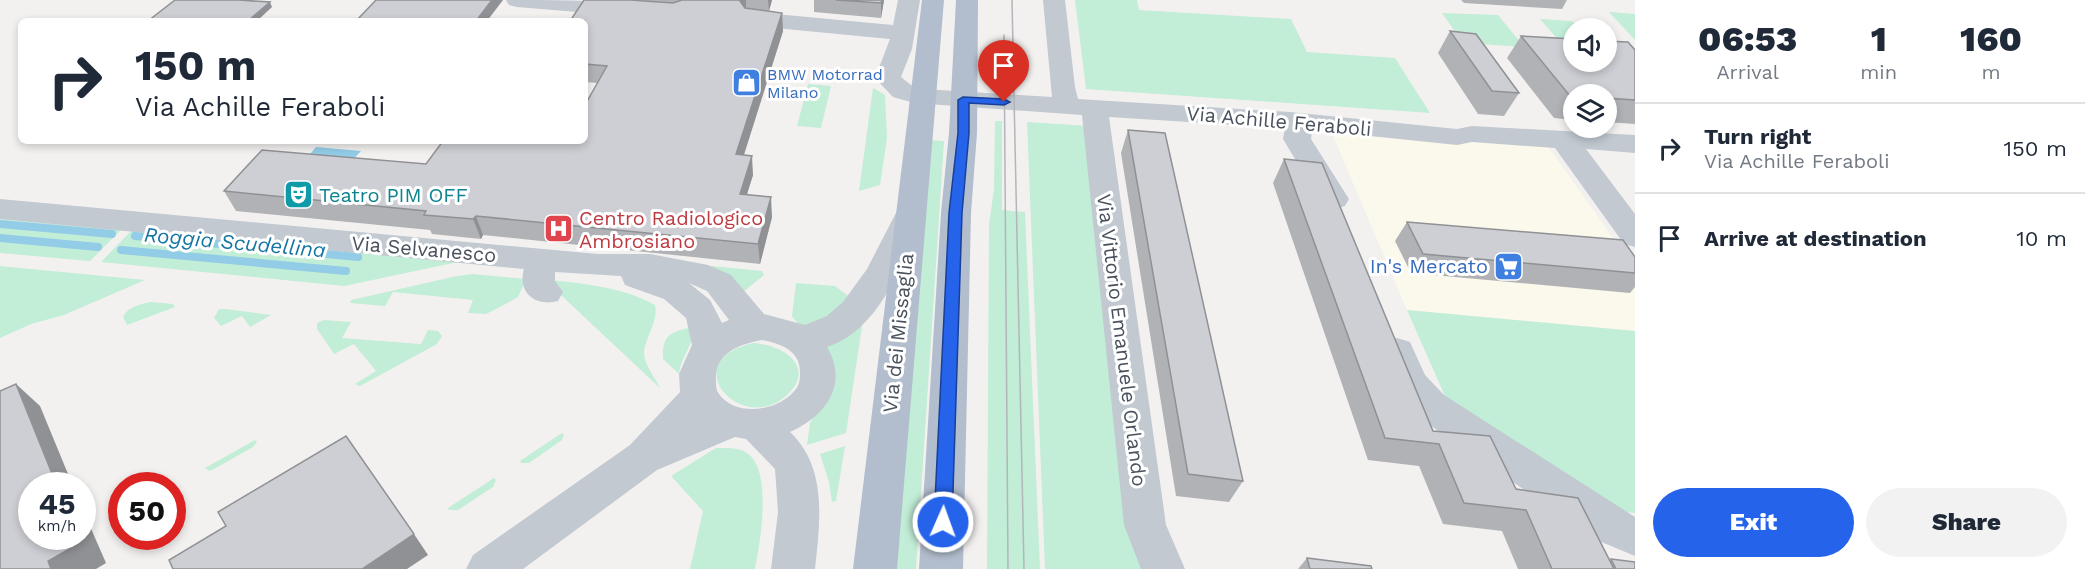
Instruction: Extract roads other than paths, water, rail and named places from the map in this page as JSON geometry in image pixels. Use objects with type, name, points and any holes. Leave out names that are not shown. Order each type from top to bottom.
[{"type":"main road","name":"Via dei Missaglia","points":[[875,569],[909,216],[933,0]]},
{"type":"main road","points":[[941,569],[956,213],[963,133],[967,0]]},
{"type":"street","points":[[517,0],[645,10]]},
{"type":"street","points":[[909,0],[900,49],[888,78],[902,91],[923,97]]},
{"type":"street","points":[[1054,0],[1062,87],[1067,105]]},
{"type":"street","points":[[755,19],[904,33]]},
{"type":"street","name":"Via Achille Feraboli","points":[[923,97],[1067,105],[1095,116],[1299,121],[1457,136],[1472,134],[1635,144]]},
{"type":"street","name":"Via Vittorio Emanuele Orlando","points":[[1095,116],[1145,525],[1163,569]]},
{"type":"street","points":[[1299,121],[1297,138],[1333,194],[1346,226]]},
{"type":"street","points":[[1564,140],[1635,236]]},
{"type":"street","name":"Via Selvanesco","points":[[0,209],[545,276],[598,265],[650,265],[696,273],[719,283],[755,327]]},
{"type":"street","points":[[802,339],[817,339],[829,333],[863,302],[909,216]]},
{"type":"street","name":"Via Selvanesco","points":[[598,265],[660,284],[688,298],[703,318],[710,346]]},
{"type":"street","points":[[1384,321],[1410,384],[1431,406],[1614,528],[1635,537]]},
{"type":"street","points":[[644,457],[744,423],[780,421],[801,410],[815,395],[820,377],[820,365],[815,354],[802,339],[784,330],[755,327],[727,334],[710,346],[696,371],[696,384],[700,396],[713,411],[744,423],[790,459]]},
{"type":"street","points":[[488,569],[644,457],[700,396]]},
{"type":"street","points":[[793,569],[800,525],[796,478],[790,459],[801,410]]},
{"type":"water","points":[[316,147],[361,151],[351,162],[306,159]]},
{"type":"waterway","points":[[0,224],[112,234]]},
{"type":"waterway","points":[[135,236],[358,257]]},
{"type":"waterway","name":"Roggia Scudellina","points":[[0,238],[98,247]]},
{"type":"waterway","name":"Roggia Scudellina","points":[[121,250],[346,271]]},
{"type":"tram line","points":[[1012,0],[1024,569]]},
{"type":"tram line","points":[[1004,35],[1008,569]]},
{"type":"place","name":"BMW Motorrad Milano","points":[[746,83]]},
{"type":"place","name":"Teatro PIM OFF","points":[[298,195]]},
{"type":"place","name":"Centro Radiologico Ambrosiano","points":[[558,229]]},
{"type":"place","name":"In's Mercato","points":[[1509,266]]}]
